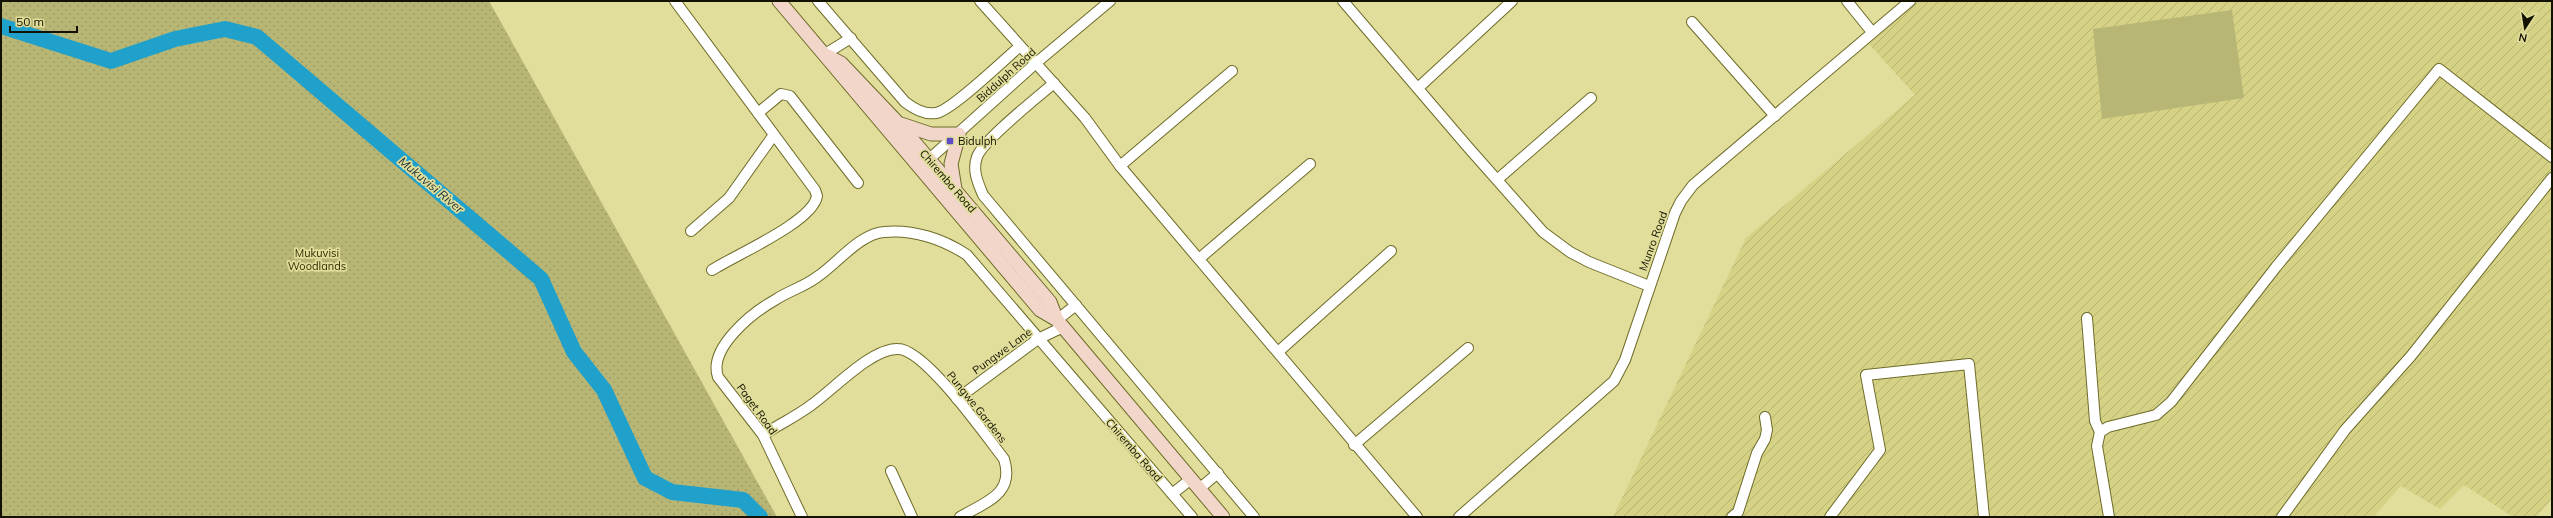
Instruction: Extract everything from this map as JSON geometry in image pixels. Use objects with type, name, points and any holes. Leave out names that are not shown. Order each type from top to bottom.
[{"type":"main road","name":"Chiremba Road","points":[[779,1],[825,54],[834,69],[1040,310],[1060,324],[1223,517]]},
{"type":"main road","name":"Chiremba Road","points":[[825,54],[841,63],[899,124],[1050,302],[1060,324]]},
{"type":"main road","points":[[899,124],[931,134],[959,134],[951,164],[955,189]]},
{"type":"street","points":[[675,1],[758,113],[773,136],[815,190],[816,202],[812,209],[774,236],[712,270]]},
{"type":"street","points":[[818,1],[905,102],[916,110],[926,113],[944,111],[1019,47]]},
{"type":"street","points":[[980,1],[1019,47],[1054,82],[1085,118],[1120,166],[1200,258],[1354,445],[1417,517]]},
{"type":"street","name":"Biddulph Road","points":[[919,169],[1036,63],[1110,1]]},
{"type":"street","points":[[1343,1],[1467,146],[1498,179],[1534,223],[1570,252],[1649,286]]},
{"type":"street","points":[[1418,88],[1511,1]]},
{"type":"street","points":[[1847,1],[1872,32]]},
{"type":"street","name":"Munro Road","points":[[1459,517],[1614,381],[1625,360],[1670,226],[1686,193],[1709,169],[1775,116],[1910,1]]},
{"type":"street","points":[[1692,22],[1775,116]]},
{"type":"street","points":[[825,54],[851,38]]},
{"type":"street","points":[[2100,432],[2108,427],[2156,415],[2171,402],[2276,268],[2439,69],[2552,157]]},
{"type":"street","points":[[1120,166],[1232,71]]},
{"type":"street","points":[[1054,82],[981,149],[975,167],[983,195],[1254,517]]},
{"type":"street","points":[[758,113],[781,94],[790,96],[858,183]]},
{"type":"street","points":[[1498,179],[1591,98]]},
{"type":"street","points":[[691,231],[729,198],[773,136]]},
{"type":"street","points":[[1200,258],[1310,164]]},
{"type":"street","points":[[2282,517],[2345,430],[2411,356],[2552,178]]},
{"type":"street","name":"Chiremba Road","points":[[717,359],[725,344],[764,307],[797,287],[810,283],[874,234],[884,232],[921,234],[939,239],[967,255],[1192,517]]},
{"type":"street","points":[[1278,352],[1391,251]]},
{"type":"street","name":"Pungwe Lane","points":[[957,399],[1060,324],[1076,305]]},
{"type":"street","points":[[2087,318],[2095,421],[2100,432],[2097,446],[2109,517]]},
{"type":"street","points":[[1354,445],[1468,348]]},
{"type":"street","name":"Pungwe Gardens","points":[[763,435],[809,407],[877,354],[888,350],[908,350],[916,356],[957,399],[1004,459],[1008,471],[1004,488],[996,496],[960,517]]},
{"type":"street","name":"Paget Road","points":[[717,359],[715,369],[718,377],[763,435],[802,517]]},
{"type":"street","points":[[1830,517],[1880,450],[1866,375],[1969,364],[1984,517]]},
{"type":"street","points":[[1732,517],[1738,512],[1757,454],[1765,439],[1767,430],[1764,417]]},
{"type":"street","points":[[891,471],[912,517]]},
{"type":"street","points":[[1199,489],[1218,473]]},
{"type":"street","points":[[1172,494],[1191,479]]},
{"type":"shaded area","points":[[1916,1],[2552,1],[2552,499],[2536,517],[2513,517],[2464,485],[2440,509],[2401,486],[2373,517],[1613,517],[1746,238],[1915,95],[1869,44]]},
{"type":"green space","name":"Mukuvisi Woodlands","points":[[1,1],[489,1],[777,517],[1,517]]},
{"type":"green space","points":[[2232,10],[2244,98],[2102,119],[2093,29]]},
{"type":"waterway","name":"Mukuvisi River","points":[[1,26],[111,61],[175,39],[225,29],[257,37],[541,279],[574,352],[604,390],[645,478],[672,492],[743,500],[760,517]]},
{"type":"place","name":"Bidulph","points":[[950,141]]}]
